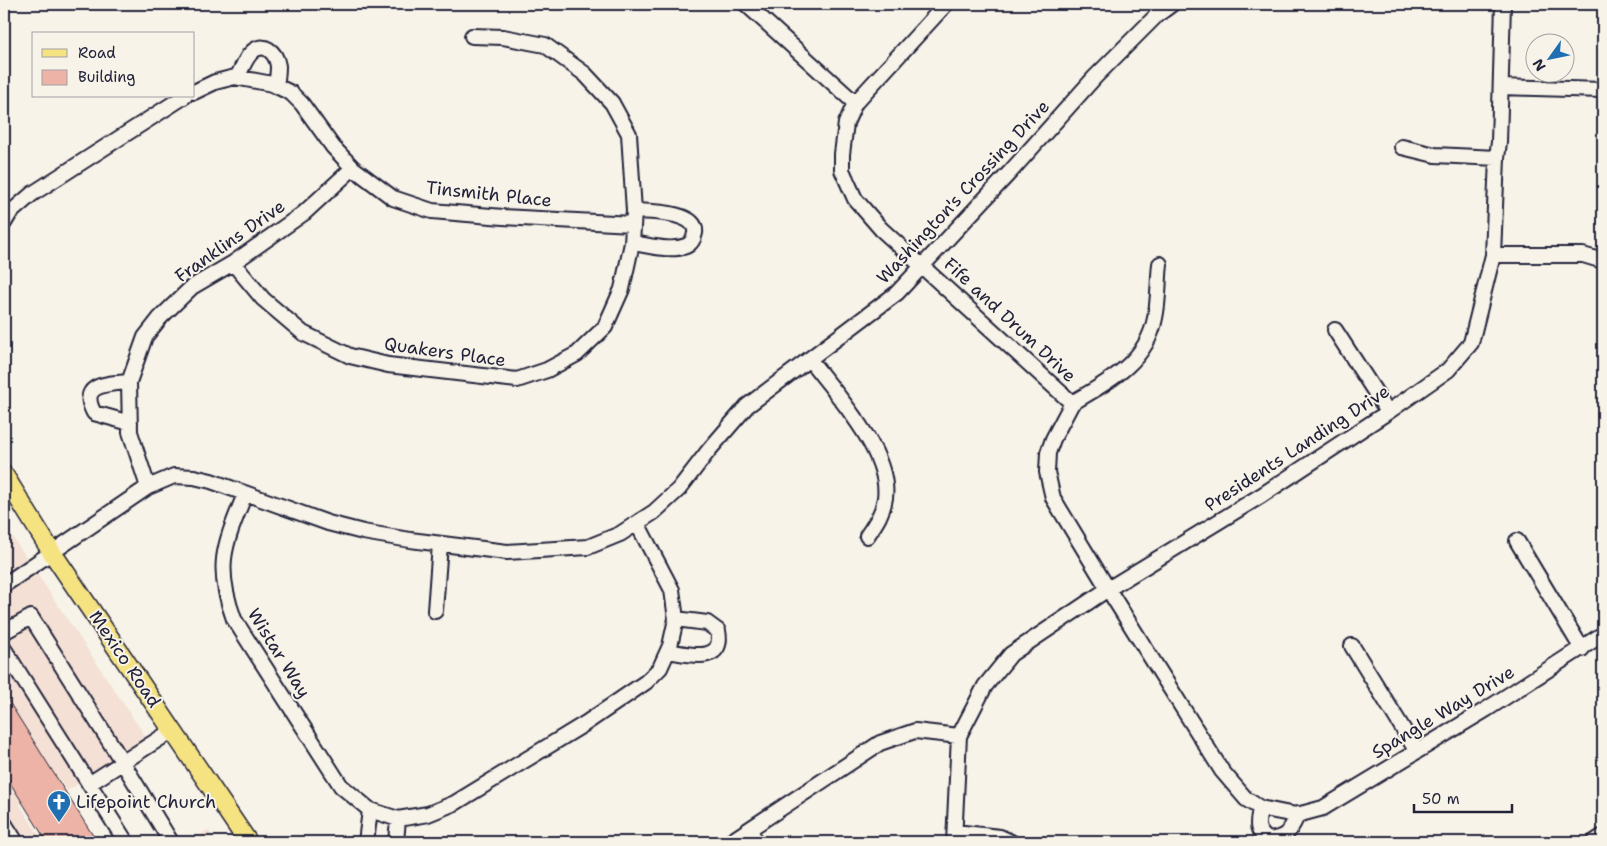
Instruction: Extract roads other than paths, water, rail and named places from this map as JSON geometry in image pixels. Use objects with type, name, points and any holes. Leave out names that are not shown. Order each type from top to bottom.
[{"type":"main road","name":"Mexico Road","points":[[4,475],[51,551],[248,842]]},
{"type":"street","points":[[746,4],[855,103],[946,4]]},
{"type":"street","name":"Washington's Crossing Drive","points":[[4,584],[148,487],[174,476],[194,477],[211,481],[328,523],[355,530],[440,544],[507,552],[588,546],[620,534],[654,512],[679,488],[709,450],[748,406],[898,293],[1095,77],[1156,16],[1172,4]]},
{"type":"street","name":"Presidents Landing Drive","points":[[1011,842],[1000,837],[955,837],[959,736],[985,686],[1011,654],[1108,589],[1262,495],[1388,412],[1448,370],[1471,343],[1493,255],[1503,4]]},
{"type":"street","name":"Quakers Place","points":[[233,263],[263,299],[304,332],[350,356],[388,365],[517,380],[547,370],[577,354],[605,327],[622,289],[632,243],[633,218],[629,134],[612,103],[584,74],[545,45],[503,38],[472,36]]},
{"type":"street","points":[[195,92],[215,82],[237,77],[252,52],[262,46],[267,47],[273,54],[278,66],[276,86]]},
{"type":"street","name":"Tinsmith Place","points":[[237,77],[276,86],[291,93],[302,104],[333,147],[353,168],[392,198],[432,211],[504,217],[633,218],[660,212],[683,217],[692,224],[695,231],[692,242],[687,246],[671,248],[632,243]]},
{"type":"street","points":[[1501,87],[1603,90]]},
{"type":"street","points":[[4,223],[10,213],[32,194],[182,98]]},
{"type":"street","name":"Fife and Drum Drive","points":[[855,103],[846,123],[842,154],[842,170],[855,199],[871,218],[1072,403],[1053,438],[1048,453],[1047,472],[1053,498],[1108,589]]},
{"type":"street","points":[[1402,147],[1434,155],[1496,158]]},
{"type":"street","name":"Franklins Drive","points":[[148,487],[130,432],[130,382],[145,337],[160,318],[192,287],[233,263],[304,212],[353,168]]},
{"type":"street","points":[[1493,255],[1583,255],[1603,261]]},
{"type":"street","points":[[1072,403],[1118,376],[1145,347],[1155,318],[1160,264]]},
{"type":"street","points":[[1335,330],[1388,412]]},
{"type":"street","points":[[810,360],[860,428],[877,456],[883,476],[885,497],[880,517],[867,536]]},
{"type":"street","points":[[130,382],[98,387],[92,391],[88,398],[94,413],[130,423]]},
{"type":"street","name":"Wistar Way","points":[[245,494],[228,537],[223,557],[223,579],[227,600],[234,619],[340,786],[370,810],[398,819],[428,814],[456,803],[586,723],[646,682],[660,668],[668,651],[676,619],[672,590],[637,523]]},
{"type":"street","points":[[1517,540],[1582,649]]},
{"type":"street","points":[[435,611],[440,544]]},
{"type":"street","name":"Spangle Way Drive","points":[[1108,589],[1222,771],[1246,799],[1260,808],[1290,814],[1323,808],[1486,709],[1603,634]]},
{"type":"street","points":[[4,632],[31,617],[124,763],[171,842]]},
{"type":"street","points":[[668,651],[705,656],[714,651],[720,640],[718,631],[707,623],[676,619]]},
{"type":"street","points":[[1352,646],[1416,750]]},
{"type":"street","points":[[4,649],[126,842]]},
{"type":"street","points":[[89,784],[173,730]]},
{"type":"street","points":[[730,842],[753,836],[880,743],[915,731],[959,736]]},
{"type":"street","points":[[1260,808],[1257,826],[1260,834],[1268,840],[1280,839],[1291,831],[1298,814]]},
{"type":"street","points":[[366,842],[370,810]]},
{"type":"street","points":[[396,842],[398,819]]},
{"type":"street","points":[[4,823],[16,842]]},
{"type":"street","points":[[1594,842],[1603,836]]},
{"type":"place","name":"Lifepoint Church","points":[[59,823]]}]
